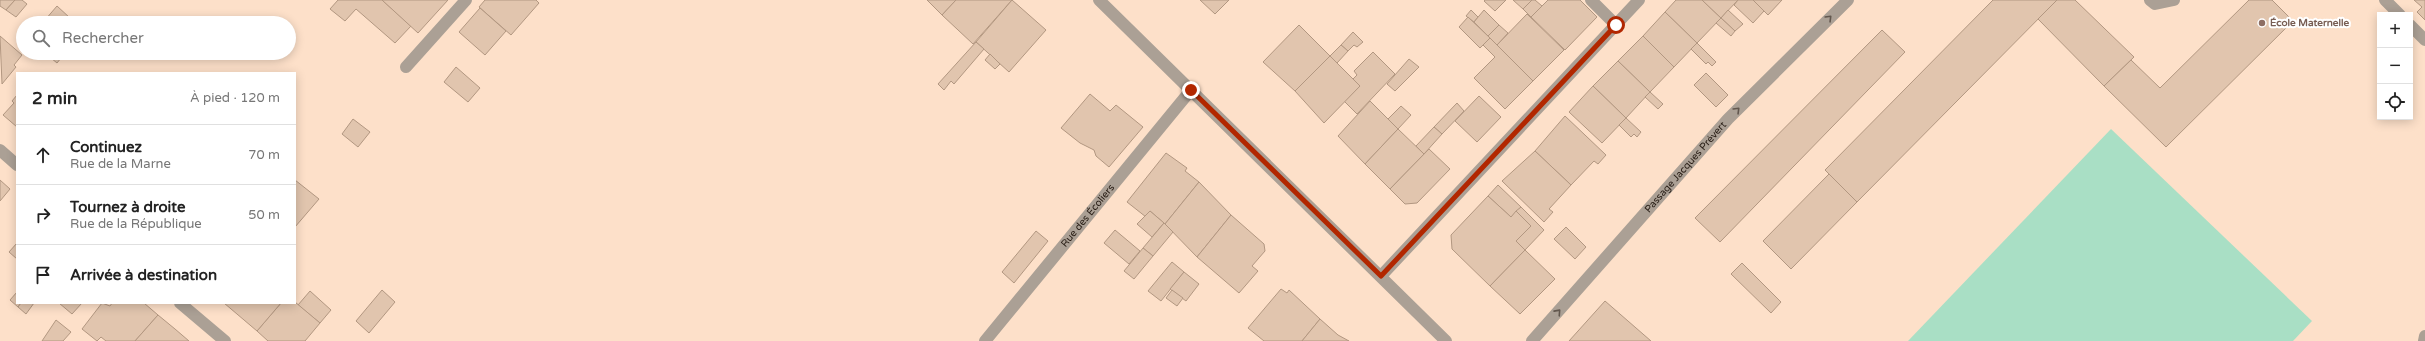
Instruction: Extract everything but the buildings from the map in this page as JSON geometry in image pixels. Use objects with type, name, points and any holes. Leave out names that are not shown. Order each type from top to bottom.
[{"type":"street","points":[[406,67],[466,0]]},
{"type":"street","points":[[1100,0],[1446,341]]},
{"type":"street","points":[[1590,0],[1616,25]]},
{"type":"street","points":[[1381,276],[1639,0]]},
{"type":"street","name":"Passage Jacques Prévert","points":[[1532,341],[1728,119],[1848,0]]},
{"type":"street","points":[[2150,0],[2155,4],[2174,0]]},
{"type":"street","points":[[2385,0],[2397,12]]},
{"type":"street","points":[[2413,28],[2425,40]]},
{"type":"street","name":"Rue des Écoliers","points":[[985,341],[1191,90]]},
{"type":"street","points":[[0,150],[16,164]]},
{"type":"street","points":[[181,304],[225,341]]},
{"type":"street","points":[[2424,341],[2425,336]]},
{"type":"green space","points":[[2111,129],[2312,321],[2293,341],[1908,341]]},
{"type":"place","name":"École Maternelle","points":[[2262,23]]},
{"type":"route","points":[[1191,90],[1381,276],[1616,25]]}]
